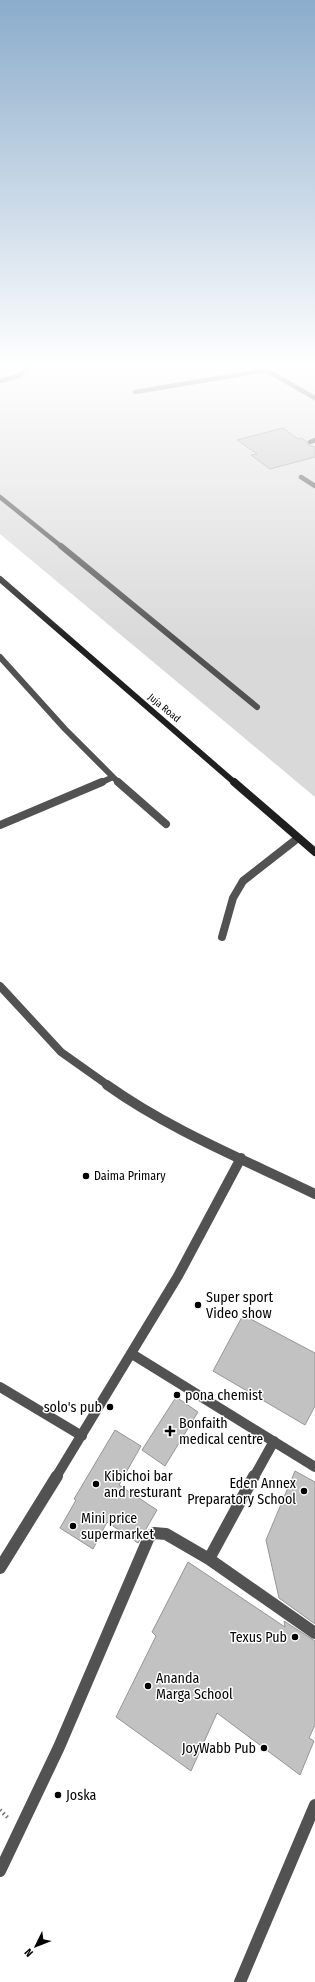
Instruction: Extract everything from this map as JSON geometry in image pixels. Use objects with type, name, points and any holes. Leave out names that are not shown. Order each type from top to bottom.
[{"type":"main road","name":"Juja Road","points":[[0,579],[315,852]]},
{"type":"street","points":[[301,477],[315,486]]},
{"type":"street","points":[[0,497],[257,707]]},
{"type":"street","points":[[0,657],[65,728],[114,777],[166,824]]},
{"type":"street","points":[[0,825],[114,777]]},
{"type":"street","points":[[222,937],[233,898],[243,881],[298,838]]},
{"type":"street","points":[[0,986],[60,1052],[124,1097],[241,1158],[315,1194]]},
{"type":"street","points":[[0,1568],[132,1354],[178,1276],[241,1158]]},
{"type":"street","points":[[132,1354],[315,1467]]},
{"type":"street","points":[[0,1387],[82,1436]]},
{"type":"street","points":[[209,1558],[274,1441]]},
{"type":"street","points":[[0,1871],[21,1831],[82,1696],[109,1624],[149,1537],[154,1533],[166,1534],[209,1558],[315,1633]]},
{"type":"street","points":[[240,1982],[315,1805]]},
{"type":"shaded area","points":[[0,457],[315,457],[315,797],[0,534]]},
{"type":"building","points":[[254,457],[313,457],[270,469]]},
{"type":"building","points":[[243,1315],[315,1353],[315,1406],[305,1425],[213,1371]]},
{"type":"building","name":"Bonfaith medical centre","points":[[176,1397],[198,1412],[165,1466],[142,1450]]},
{"type":"building","points":[[115,1430],[141,1446],[119,1485],[157,1510],[138,1543],[107,1522],[93,1549],[60,1528],[76,1500],[74,1499]]},
{"type":"building","points":[[295,1471],[315,1482],[315,1624],[279,1598],[266,1540]]},
{"type":"building","points":[[188,1562],[285,1627],[284,1621],[315,1641],[315,1725],[309,1738],[314,1741],[300,1775],[217,1713],[191,1771],[116,1717],[156,1636],[152,1632]]},
{"type":"place","name":"Daima Primary","points":[[86,1176]]},
{"type":"place","name":"Super sport Video show","points":[[198,1305]]},
{"type":"place","name":"pona chemist","points":[[177,1395]]},
{"type":"place","name":"solo's pub","points":[[110,1407]]},
{"type":"place","name":"Bonfaith medical centre","points":[[170,1431]]},
{"type":"place","name":"Kibichoi bar and resturant","points":[[96,1484]]},
{"type":"place","name":"Eden Annex Preparatory School","points":[[304,1491]]},
{"type":"place","name":"Mini price supermarket","points":[[73,1526]]},
{"type":"place","name":"Texus Pub","points":[[295,1637]]},
{"type":"place","name":"Ananda Marga School","points":[[148,1686]]},
{"type":"place","name":"JoyWabb Pub","points":[[264,1748]]},
{"type":"place","name":"Joska","points":[[58,1795]]}]
